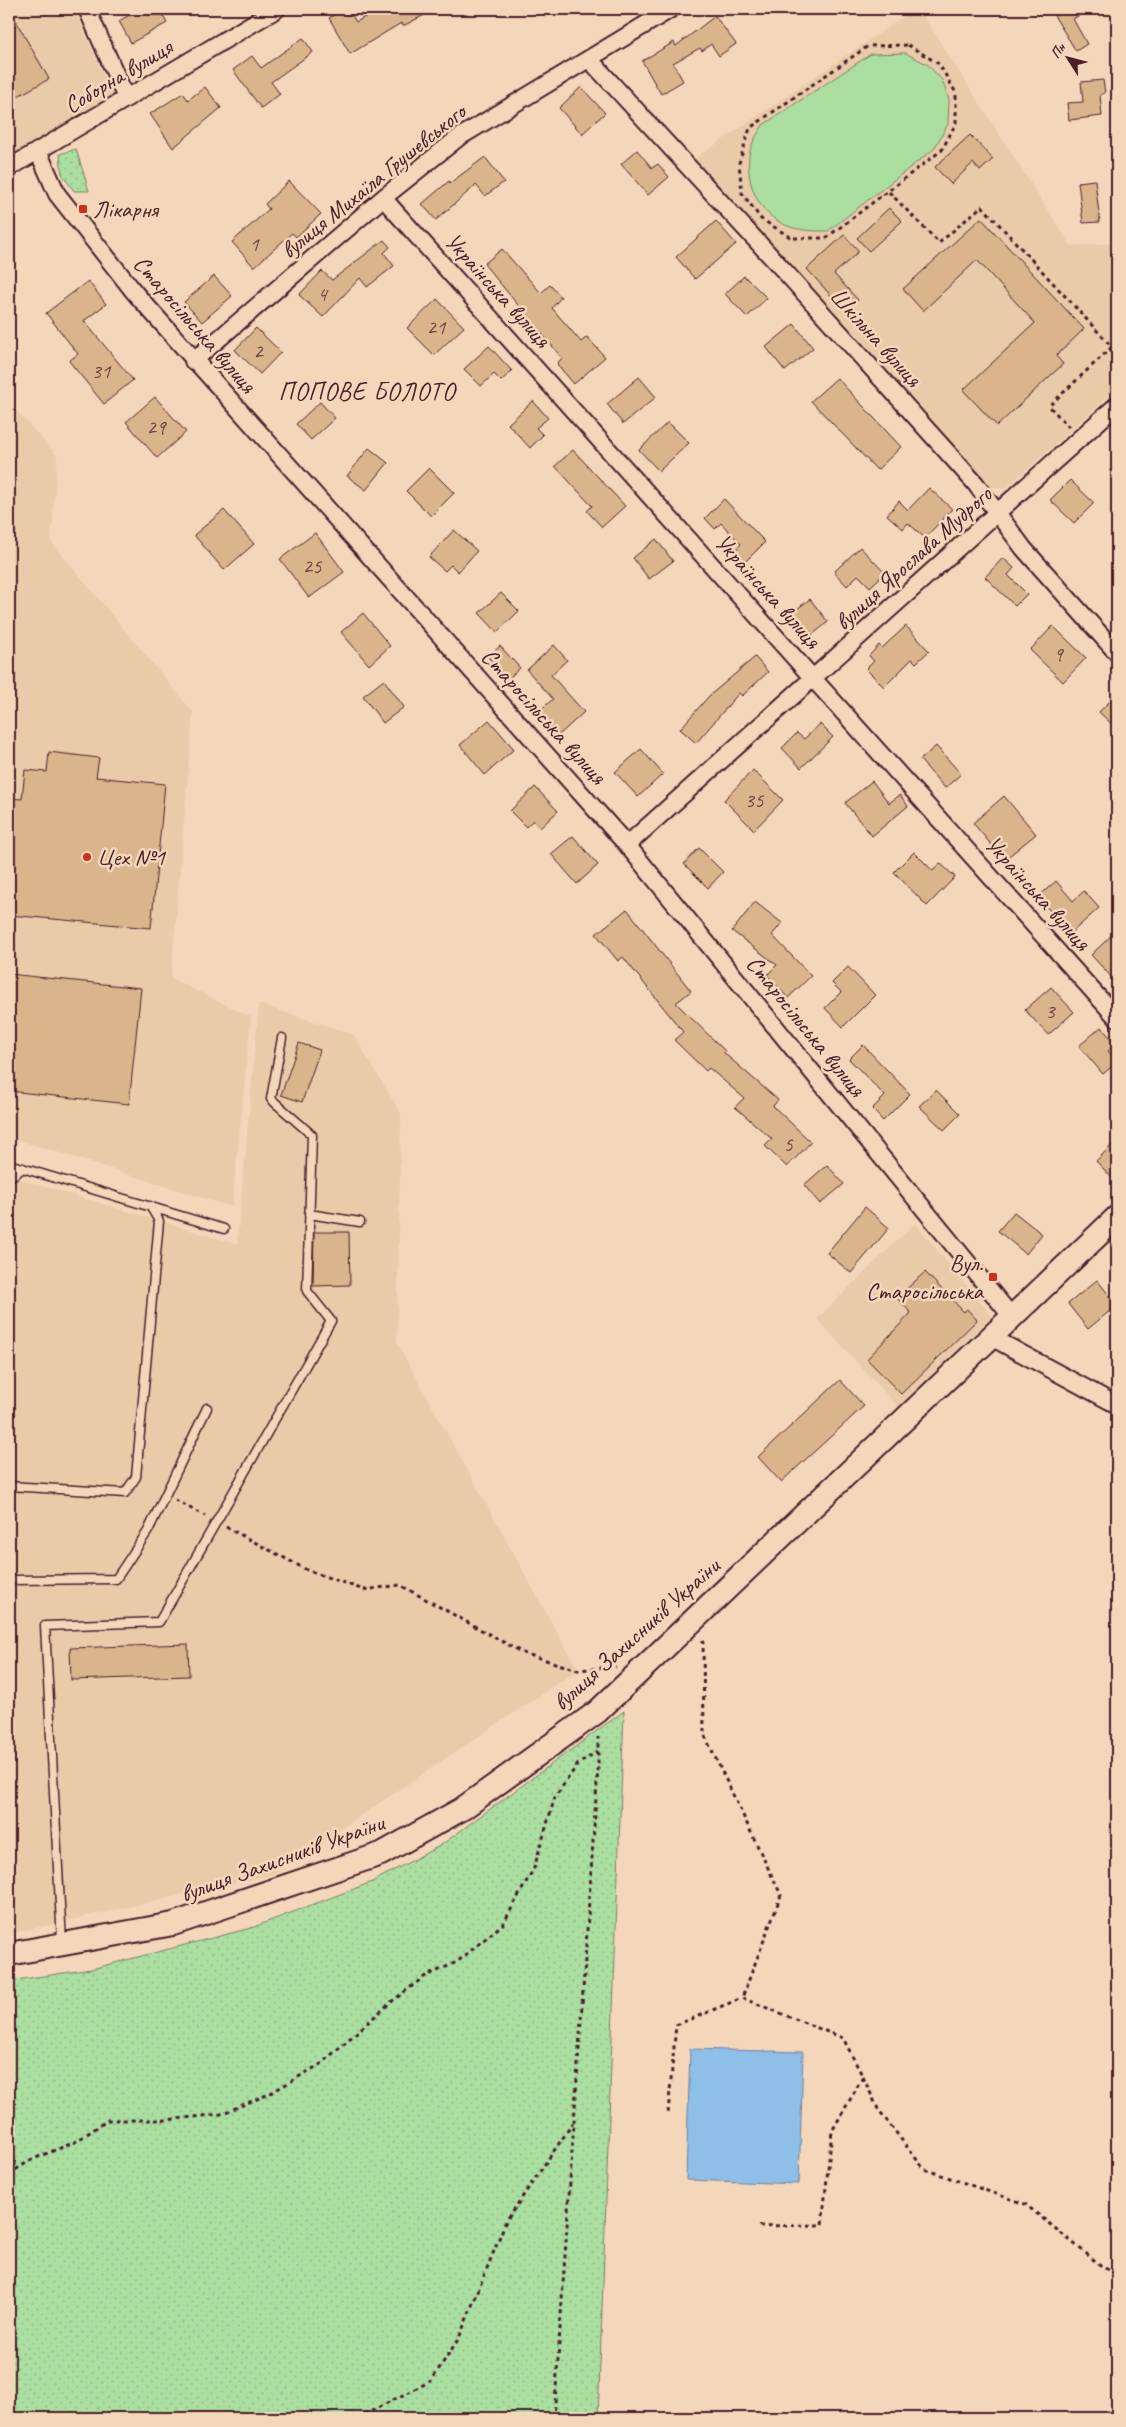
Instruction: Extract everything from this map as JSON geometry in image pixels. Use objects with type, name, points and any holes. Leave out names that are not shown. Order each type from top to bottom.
[{"type":"street","points":[[87,9],[126,98]]},
{"type":"street","name":"Соборна вулиця","points":[[9,168],[278,9]]},
{"type":"street","name":"вулиця Михаїла Грушевського","points":[[193,361],[383,198],[458,138],[671,9]]},
{"type":"street","name":"Шкільна вулиця","points":[[589,60],[788,274],[975,483],[1024,549],[1117,653]]},
{"type":"street","name":"Старосільська вулиця","points":[[38,151],[57,194],[134,293],[627,844],[1012,1317]]},
{"type":"street","name":"Українська вулиця","points":[[383,198],[1117,1018]]},
{"type":"street","name":"вулиця Ярослава Мудрого","points":[[627,844],[1117,405]]},
{"type":"street","points":[[1117,1217],[991,1337],[1117,1405]]},
{"type":"street","name":"вулиця Захисників України","points":[[9,1954],[173,1924],[381,1854],[462,1809],[597,1712],[991,1337]]},
{"type":"lane","points":[[63,1944],[45,1626],[158,1622],[330,1321],[307,1291],[312,1135],[271,1098],[282,1038]]},
{"type":"lane","points":[[9,1164],[224,1229]]},
{"type":"lane","points":[[9,1178],[23,1168]]},
{"type":"lane","points":[[9,1486],[125,1493],[136,1477],[159,1221],[150,1206]]},
{"type":"lane","points":[[309,1214],[360,1222]]},
{"type":"lane","points":[[9,1580],[116,1579],[148,1531],[207,1408]]},
{"type":"path","points":[[908,45],[939,64],[956,93],[956,123],[942,150],[889,192],[826,238],[792,238],[761,219],[742,193],[739,162],[750,128],[868,46],[908,45]]},
{"type":"path","points":[[889,192],[939,243],[982,206],[1112,347],[1049,406],[1080,439]]},
{"type":"path","points":[[165,1495],[307,1570],[364,1590],[400,1585],[523,1653],[578,1670],[647,1664]]},
{"type":"path","points":[[702,1612],[704,1734],[781,1895],[742,1998]]},
{"type":"path","points":[[554,2418],[598,1751],[597,1712]]},
{"type":"path","points":[[9,2174],[31,2160],[76,2142],[108,2120],[166,2120],[221,2114],[270,2094],[321,2064],[417,1982],[457,1962],[502,1924],[534,1868],[554,1797],[578,1764],[598,1751]]},
{"type":"path","points":[[668,2114],[676,2025],[742,1998],[843,2038],[878,2109],[924,2169],[1024,2204],[1104,2268],[1117,2273]]},
{"type":"path","points":[[758,2226],[822,2225],[832,2130],[862,2077]]},
{"type":"path","points":[[357,2418],[431,2381],[459,2338],[506,2221],[574,2122]]},
{"type":"path","points":[[9,2208],[12,2224],[9,2232]]},
{"type":"shaded area","points":[[9,9],[74,9],[114,98],[9,156]]},
{"type":"shaded area","points":[[915,9],[919,9],[1071,246],[1117,243],[1117,389],[1005,489],[984,485],[694,159]]},
{"type":"shaded area","points":[[9,402],[57,456],[51,542],[193,712],[171,978],[251,1017],[232,1207],[9,1137]]},
{"type":"shaded area","points":[[259,1004],[353,1034],[401,1114],[397,1343],[578,1670],[273,1874],[9,1934],[9,1176],[237,1244]]},
{"type":"shaded area","points":[[915,1223],[992,1316],[898,1407],[817,1319]]},
{"type":"green space","points":[[905,53],[927,64],[942,80],[949,99],[948,124],[934,149],[828,231],[794,228],[782,224],[764,210],[753,190],[749,168],[751,148],[763,125],[871,54]]},
{"type":"green space","points":[[76,149],[89,191],[74,191],[62,174],[60,154]]},
{"type":"green space","points":[[624,1711],[598,2418],[9,2418],[9,1981],[91,1969],[251,1928],[372,1882],[441,1845]]},
{"type":"water","points":[[690,2049],[803,2052],[799,2184],[686,2180]]},
{"type":"building","points":[[9,9],[49,79],[9,101]]},
{"type":"building","points":[[140,9],[159,9],[167,23],[131,43],[119,21]]},
{"type":"building","points":[[344,9],[348,9],[356,22],[379,9],[436,9],[403,26],[401,23],[350,54],[329,18]]},
{"type":"building","points":[[1050,9],[1090,9],[1073,19],[1087,44],[1076,51]]},
{"type":"building","points":[[715,16],[736,44],[719,56],[711,44],[702,51],[700,48],[673,63],[683,81],[661,94],[642,61],[674,42],[676,46]]},
{"type":"building","points":[[303,38],[313,52],[271,82],[280,94],[261,108],[233,70],[252,56],[261,68]]},
{"type":"building","points":[[1103,80],[1105,93],[1100,95],[1102,116],[1069,120],[1067,103],[1083,102],[1081,82]]},
{"type":"building","points":[[205,87],[221,108],[173,148],[150,114],[183,93],[188,100]]},
{"type":"building","points":[[581,87],[605,113],[582,134],[559,108]]},
{"type":"building","points":[[970,135],[993,159],[980,171],[973,163],[951,184],[935,167]]},
{"type":"building","points":[[637,150],[652,168],[658,164],[669,177],[648,195],[621,164]]},
{"type":"building","points":[[485,157],[504,182],[485,196],[476,185],[436,220],[422,204],[449,181],[450,183]]},
{"type":"building","points":[[1095,180],[1100,222],[1083,223],[1078,182]]},
{"type":"building","points":[[289,181],[321,214],[296,237],[292,233],[254,267],[232,242],[269,209],[265,204]]},
{"type":"building","points":[[889,208],[902,221],[869,251],[857,238]]},
{"type":"building","points":[[981,218],[1084,329],[1056,356],[1063,364],[997,426],[963,390],[1035,323],[977,260],[923,311],[903,289]]},
{"type":"building","points":[[716,221],[736,244],[695,279],[676,257]]},
{"type":"building","points":[[844,235],[859,251],[834,274],[858,300],[845,311],[807,269]]},
{"type":"building","points":[[384,240],[390,247],[384,253],[394,266],[367,287],[360,278],[323,317],[299,295],[322,271],[332,280]]},
{"type":"building","points":[[502,249],[541,293],[550,285],[561,297],[552,308],[581,342],[587,337],[605,357],[574,384],[557,364],[562,358],[484,264]]},
{"type":"building","points":[[214,276],[232,296],[202,322],[184,302]]},
{"type":"building","points":[[744,276],[767,298],[747,317],[725,294]]},
{"type":"building","points":[[88,281],[106,304],[84,321],[133,380],[104,404],[69,361],[78,354],[46,313]]},
{"type":"building","points":[[437,299],[464,327],[434,355],[407,328]]},
{"type":"building","points":[[794,324],[813,348],[785,371],[766,347]]},
{"type":"building","points":[[256,328],[281,352],[260,374],[235,350]]},
{"type":"building","points":[[489,346],[512,371],[501,381],[494,374],[481,386],[464,369]]},
{"type":"building","points":[[639,377],[656,397],[623,424],[607,404]]},
{"type":"building","points":[[837,378],[901,447],[877,470],[811,401]]},
{"type":"building","points":[[155,397],[186,432],[157,458],[126,422]]},
{"type":"building","points":[[533,401],[548,418],[536,428],[543,435],[530,448],[508,424]]},
{"type":"building","points":[[320,402],[335,418],[311,440],[296,424]]},
{"type":"building","points":[[668,422],[689,443],[659,471],[639,450]]},
{"type":"building","points":[[369,448],[388,463],[366,490],[347,476]]},
{"type":"building","points":[[573,450],[625,506],[602,527],[587,511],[592,506],[555,466]]},
{"type":"building","points":[[429,468],[454,493],[431,516],[406,491]]},
{"type":"building","points":[[1070,480],[1094,503],[1074,523],[1050,500]]},
{"type":"building","points":[[929,488],[952,509],[925,538],[908,523],[903,529],[887,515],[899,501],[908,510]]},
{"type":"building","points":[[724,499],[765,542],[743,564],[732,553],[741,544],[721,523],[715,529],[705,518]]},
{"type":"building","points":[[224,510],[254,544],[224,570],[194,535]]},
{"type":"building","points":[[454,530],[477,551],[458,572],[451,565],[445,571],[429,557]]},
{"type":"building","points":[[315,533],[344,572],[309,598],[280,559]]},
{"type":"building","points":[[656,539],[673,561],[649,579],[633,558]]},
{"type":"building","points":[[860,547],[885,573],[870,587],[858,575],[847,586],[834,572]]},
{"type":"building","points":[[1003,558],[1014,568],[1008,575],[1027,594],[1015,606],[985,577]]},
{"type":"building","points":[[501,593],[519,611],[497,632],[479,613]]},
{"type":"building","points":[[810,599],[828,622],[812,635],[793,612]]},
{"type":"building","points":[[363,613],[390,646],[369,665],[341,632]]},
{"type":"building","points":[[906,626],[929,651],[916,663],[912,659],[884,687],[866,669],[874,661],[869,656],[879,645],[882,648]]},
{"type":"building","points":[[1053,626],[1086,658],[1063,682],[1030,650]]},
{"type":"building","points":[[554,645],[567,660],[551,675],[584,712],[559,735],[538,712],[553,699],[527,670]]},
{"type":"building","points":[[500,646],[520,668],[508,679],[488,657]]},
{"type":"building","points":[[755,657],[768,672],[742,696],[739,693],[696,743],[680,729],[709,696]]},
{"type":"building","points":[[384,680],[404,707],[383,723],[363,696]]},
{"type":"building","points":[[1117,694],[1117,729],[1099,712]]},
{"type":"building","points":[[489,720],[514,749],[485,775],[460,745]]},
{"type":"building","points":[[820,724],[833,737],[801,768],[782,748],[797,733],[804,739]]},
{"type":"building","points":[[936,746],[961,774],[945,788],[920,760]]},
{"type":"building","points":[[641,749],[663,774],[638,797],[615,772]]},
{"type":"building","name":"Цех №1","points":[[49,752],[99,758],[96,777],[165,784],[151,928],[9,915],[9,798],[22,799],[25,770],[47,772]]},
{"type":"building","points":[[753,770],[783,800],[754,830],[724,800]]},
{"type":"building","points":[[872,781],[889,803],[900,795],[908,806],[872,836],[845,803]]},
{"type":"building","points":[[535,787],[558,811],[540,828],[533,820],[526,827],[510,811]]},
{"type":"building","points":[[1004,796],[1036,834],[1004,860],[973,823]]},
{"type":"building","points":[[573,836],[598,865],[577,884],[551,854]]},
{"type":"building","points":[[699,848],[723,872],[708,888],[684,864]]},
{"type":"building","points":[[914,852],[933,871],[940,863],[955,877],[927,906],[894,872]]},
{"type":"building","points":[[1056,881],[1073,901],[1084,891],[1099,908],[1070,934],[1038,897]]},
{"type":"building","points":[[755,902],[782,923],[772,935],[811,976],[788,998],[767,975],[777,965],[732,931]]},
{"type":"building","points":[[627,909],[691,991],[676,1003],[725,1051],[724,1053],[778,1100],[773,1106],[811,1142],[787,1167],[765,1146],[772,1139],[735,1107],[744,1098],[709,1068],[706,1071],[674,1040],[683,1032],[623,957],[618,961],[596,934]]},
{"type":"building","points":[[1117,930],[1117,983],[1091,955]]},
{"type":"building","points":[[848,967],[875,995],[843,1027],[825,1008],[841,992],[832,983]]},
{"type":"building","points":[[9,974],[141,988],[129,1104],[9,1091]]},
{"type":"building","points":[[1051,987],[1074,1012],[1048,1035],[1025,1010]]},
{"type":"building","points":[[1101,1027],[1116,1044],[1108,1051],[1117,1062],[1103,1074],[1079,1046]]},
{"type":"building","points":[[299,1043],[320,1050],[302,1102],[281,1095]]},
{"type":"building","points":[[863,1045],[910,1094],[883,1121],[872,1109],[885,1096],[849,1059]]},
{"type":"building","points":[[936,1090],[960,1114],[944,1130],[919,1106]]},
{"type":"building","points":[[1117,1140],[1117,1183],[1096,1161]]},
{"type":"building","points":[[827,1165],[844,1184],[820,1204],[804,1185]]},
{"type":"building","points":[[865,1207],[889,1228],[851,1273],[827,1253]]},
{"type":"building","points":[[1014,1212],[1042,1234],[1026,1254],[998,1231]]},
{"type":"building","points":[[314,1232],[349,1232],[350,1285],[313,1286]]},
{"type":"building","points":[[925,1272],[964,1312],[967,1309],[977,1320],[901,1394],[867,1359],[911,1313],[897,1298]]},
{"type":"building","points":[[1097,1280],[1117,1305],[1088,1329],[1068,1304]]},
{"type":"building","points":[[840,1380],[864,1406],[781,1482],[758,1457]]},
{"type":"building","points":[[188,1644],[189,1676],[71,1680],[70,1648]]},
{"type":"place","name":"Лікарня","points":[[83,209]]},
{"type":"place","name":"Цех №1","points":[[87,857]]},
{"type":"place","name":"Вул. Старосільська","points":[[993,1277]]},
{"type":"district","name":"ПОПОВЕ БОЛОТО","points":[[367,392]]}]
